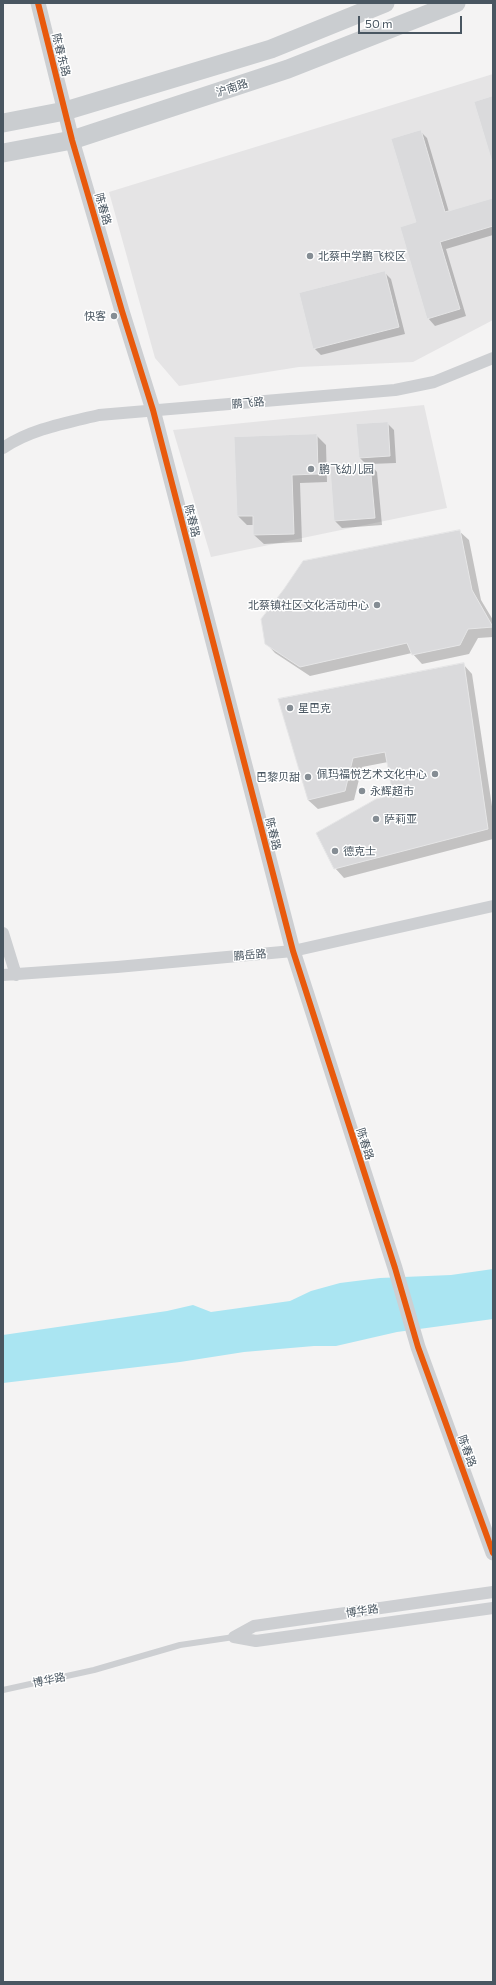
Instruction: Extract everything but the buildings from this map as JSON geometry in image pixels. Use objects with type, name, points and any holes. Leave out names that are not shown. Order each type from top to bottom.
[{"type":"main road","points":[[3,123],[65,111],[271,49],[385,3]]},
{"type":"main road","name":"沪南路","points":[[3,153],[72,140],[288,69],[456,3]]},
{"type":"street","name":"陈春东路","points":[[38,4],[65,111]]},
{"type":"street","name":"陈春路","points":[[65,111],[72,140],[153,410],[293,952],[395,1268],[418,1348],[493,1553]]},
{"type":"street","name":"鹏飞路","points":[[3,448],[14,440],[53,426],[99,415],[395,390],[434,382],[493,358]]},
{"type":"street","name":"鹏岳路","points":[[3,975],[293,952],[493,906]]},
{"type":"street","points":[[3,933],[16,975]]},
{"type":"street","name":"博华路","points":[[234,1637],[254,1626],[493,1592]]},
{"type":"street","name":"博华路","points":[[234,1637],[256,1641],[493,1608]]},
{"type":"lane","name":"博华路","points":[[3,1690],[94,1670],[180,1645],[234,1637]]},
{"type":"shaded area","name":"北蔡中学鹏飞校区","points":[[493,74],[493,320],[413,362],[299,367],[179,386],[155,358],[109,192]]},
{"type":"shaded area","name":"鹏飞幼儿园","points":[[424,405],[447,508],[211,557],[173,430]]},
{"type":"water","points":[[493,1269],[493,1319],[397,1332],[336,1346],[314,1346],[244,1352],[180,1362],[3,1383],[3,1335],[167,1311],[193,1305],[211,1312],[290,1301],[311,1291],[340,1283],[380,1278],[451,1275]]},
{"type":"cycle path","points":[[38,3],[72,140],[122,311],[153,410],[293,951],[395,1268],[418,1347],[493,1553]]},
{"type":"place","name":"北蔡中学鹏飞校区","points":[[310,256]]},
{"type":"place","name":"快客","points":[[114,316]]},
{"type":"place","name":"鹏飞幼儿园","points":[[311,469]]},
{"type":"place","name":"北蔡镇社区文化活动中心","points":[[377,605]]},
{"type":"place","name":"星巴克","points":[[290,708]]},
{"type":"place","name":"佩玛福悦艺术文化中心","points":[[435,774]]},
{"type":"place","name":"巴黎贝甜","points":[[308,777]]},
{"type":"place","name":"永辉超市","points":[[362,791]]},
{"type":"place","name":"萨莉亚","points":[[376,819]]},
{"type":"place","name":"德克士","points":[[335,851]]}]
